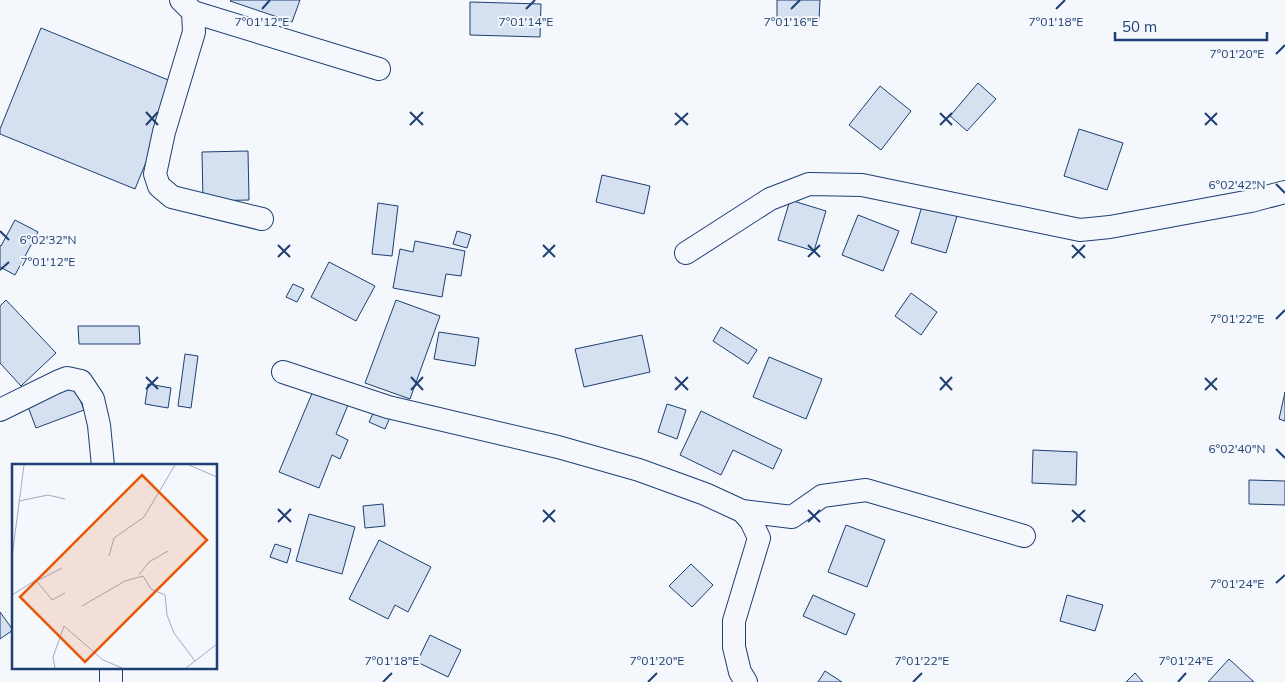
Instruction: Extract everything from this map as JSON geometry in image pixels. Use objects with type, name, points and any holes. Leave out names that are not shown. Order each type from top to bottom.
[{"type":"street","points":[[187,6],[379,69]]},
{"type":"street","points":[[187,6],[194,32],[164,132],[155,174],[159,186],[172,197],[262,219]]},
{"type":"street","points":[[686,253],[770,199],[809,184],[862,185],[1080,230],[1110,227],[1251,201],[1285,192]]},
{"type":"street","points":[[283,372],[388,407],[549,445],[639,470],[705,494],[742,511],[792,517],[822,496],[866,490],[1024,536]]},
{"type":"street","points":[[0,410],[56,382],[68,378],[81,381],[93,399],[99,425],[103,464]]},
{"type":"street","points":[[742,511],[751,521],[758,538],[734,620],[734,647],[740,672],[746,682]]},
{"type":"building","points":[[231,0],[300,0],[292,22]]},
{"type":"building","points":[[777,0],[820,0],[819,20],[777,19]]},
{"type":"building","points":[[470,2],[541,4],[540,37],[470,35]]},
{"type":"building","points":[[41,28],[178,84],[135,189],[0,134],[0,129]]},
{"type":"building","points":[[978,83],[996,99],[967,131],[950,116]]},
{"type":"building","points":[[880,86],[911,111],[881,150],[849,125]]},
{"type":"building","points":[[1079,129],[1123,143],[1107,190],[1064,176]]},
{"type":"building","points":[[248,151],[249,200],[203,201],[202,152]]},
{"type":"building","points":[[602,175],[650,186],[644,214],[596,202]]},
{"type":"building","points":[[790,200],[826,211],[814,251],[778,240]]},
{"type":"building","points":[[378,203],[398,206],[392,256],[372,254]]},
{"type":"building","points":[[922,206],[957,216],[946,253],[911,243]]},
{"type":"building","points":[[858,215],[899,231],[883,271],[842,255]]},
{"type":"building","points":[[15,220],[38,232],[15,275],[0,267],[0,245]]},
{"type":"building","points":[[457,231],[471,235],[467,248],[453,244]]},
{"type":"building","points":[[415,241],[465,251],[461,276],[446,274],[442,297],[393,288],[400,249],[413,252]]},
{"type":"building","points":[[329,262],[375,286],[356,321],[311,297]]},
{"type":"building","points":[[293,284],[304,289],[297,302],[286,297]]},
{"type":"building","points":[[911,293],[937,312],[921,335],[895,316]]},
{"type":"building","points":[[6,300],[56,353],[21,386],[0,363],[0,306]]},
{"type":"building","points":[[396,300],[440,316],[410,399],[365,383]]},
{"type":"building","points":[[78,326],[139,326],[140,344],[79,344]]},
{"type":"building","points":[[721,327],[757,350],[748,364],[713,341]]},
{"type":"building","points":[[439,332],[479,338],[475,366],[434,359]]},
{"type":"building","points":[[642,335],[650,372],[584,387],[575,349]]},
{"type":"building","points":[[185,354],[198,356],[191,408],[178,406]]},
{"type":"building","points":[[769,357],[822,379],[806,419],[753,397]]},
{"type":"building","points":[[148,384],[171,388],[168,408],[145,404]]},
{"type":"building","points":[[75,386],[84,410],[36,428],[27,404]]},
{"type":"building","points":[[313,391],[348,405],[336,434],[348,440],[340,459],[332,455],[319,488],[279,472]]},
{"type":"building","points":[[1285,392],[1285,421],[1279,419]]},
{"type":"building","points":[[667,404],[686,410],[677,439],[658,432]]},
{"type":"building","points":[[377,405],[392,413],[385,429],[369,422]]},
{"type":"building","points":[[701,411],[782,450],[773,469],[733,450],[721,475],[680,455]]},
{"type":"building","points":[[1033,450],[1077,452],[1076,485],[1032,483]]},
{"type":"building","points":[[1249,480],[1285,481],[1285,505],[1249,504]]},
{"type":"building","points":[[383,504],[385,526],[365,528],[363,506]]},
{"type":"building","points":[[309,514],[355,527],[342,574],[296,561]]},
{"type":"building","points":[[846,525],[885,540],[867,587],[828,572]]},
{"type":"building","points":[[379,540],[431,567],[408,612],[395,605],[388,619],[349,599]]},
{"type":"building","points":[[275,544],[291,549],[287,563],[270,557]]},
{"type":"building","points":[[691,564],[713,585],[692,607],[669,586]]},
{"type":"building","points":[[813,595],[855,614],[846,635],[803,616]]},
{"type":"building","points":[[1067,595],[1103,605],[1095,631],[1060,621]]},
{"type":"building","points":[[0,612],[12,631],[0,639]]},
{"type":"building","points":[[430,635],[461,650],[448,677],[417,662]]},
{"type":"building","points":[[1229,659],[1254,682],[1208,682]]},
{"type":"building","points":[[825,671],[842,682],[818,682]]},
{"type":"building","points":[[1135,673],[1143,682],[1126,682]]}]
